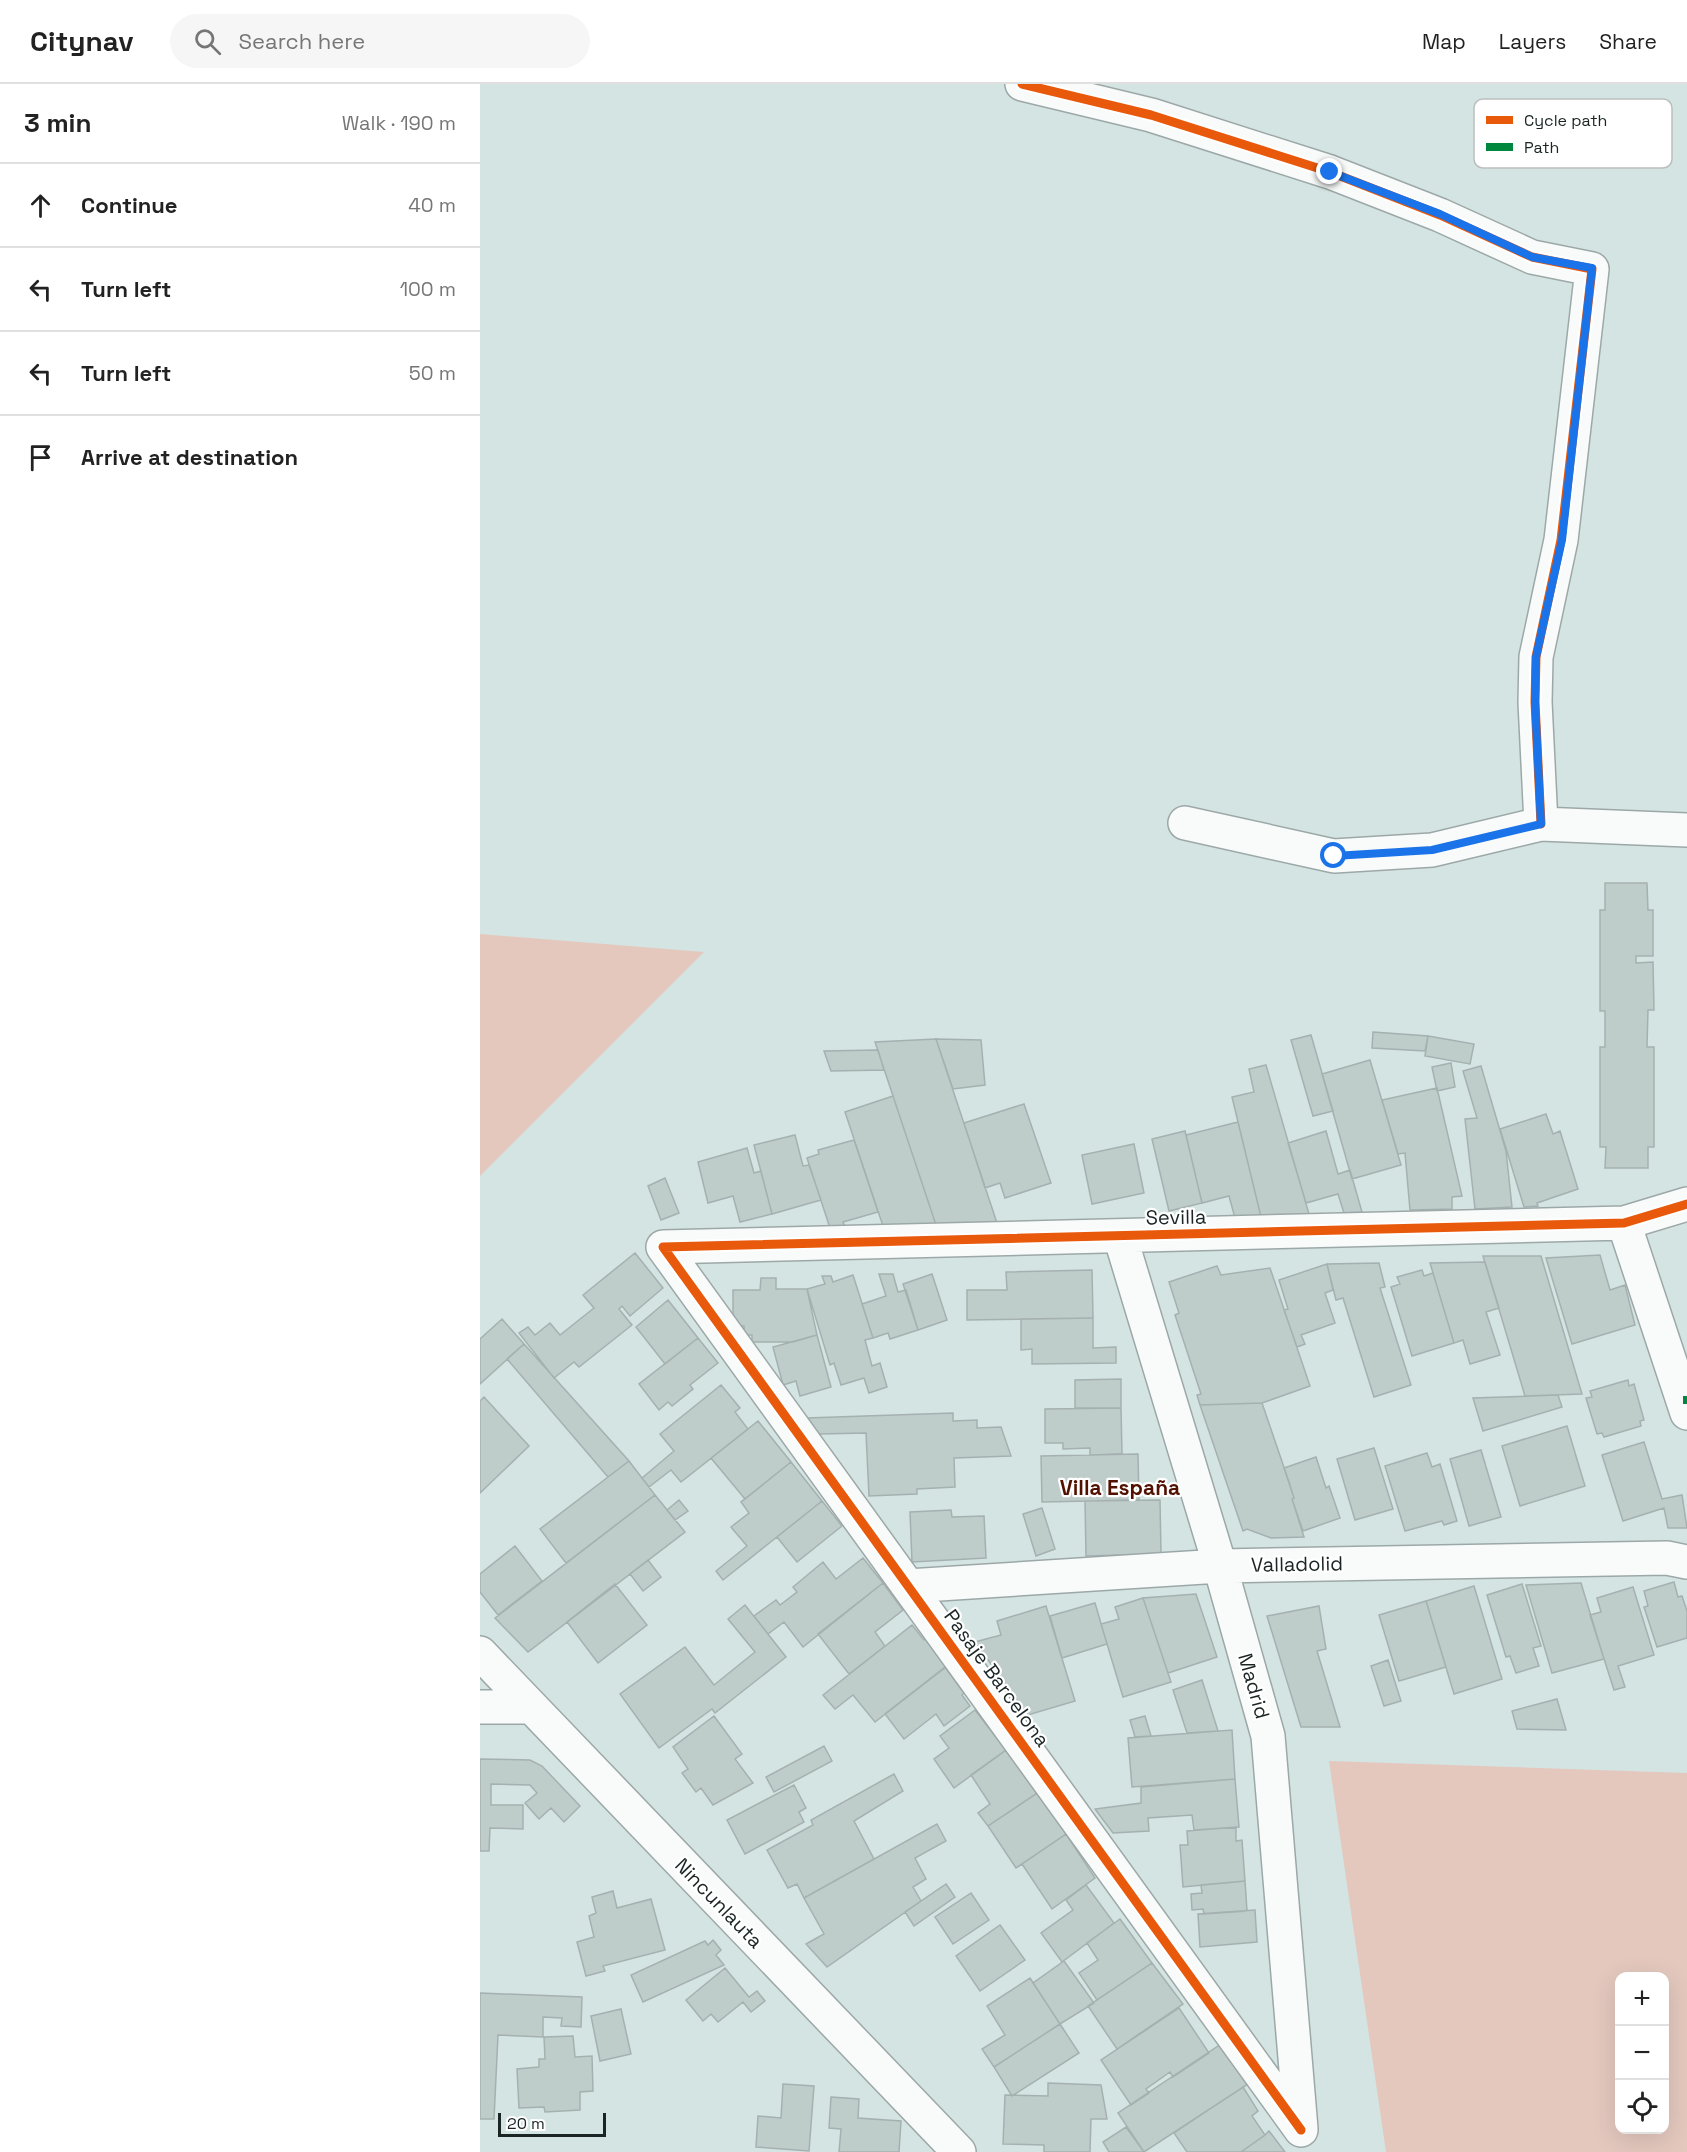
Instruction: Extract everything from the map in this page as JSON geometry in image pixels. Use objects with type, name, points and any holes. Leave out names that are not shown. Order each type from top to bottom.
[{"type":"street","points":[[1022,84],[1151,115],[1330,172],[1440,214],[1532,257],[1592,268],[1562,540],[1536,657],[1535,702],[1541,824]]},
{"type":"street","points":[[1185,823],[1334,856],[1432,850],[1541,824],[1687,830]]},
{"type":"street","name":"Sevilla","points":[[663,1247],[1624,1223],[1687,1204]]},
{"type":"street","points":[[1624,1223],[1686,1404]]},
{"type":"street","name":"Madrid","points":[[1120,1236],[1220,1566],[1268,1736],[1304,2141]]},
{"type":"street","name":"Pasaje Barcelona","points":[[663,1247],[1304,2141]]},
{"type":"street","name":"Valladolid","points":[[908,1586],[1220,1566],[1667,1558],[1687,1562]]},
{"type":"street","name":"Nincunlauta","points":[[480,1653],[959,2152]]},
{"type":"street","points":[[480,1707],[531,1707]]},
{"type":"shaded area","points":[[480,934],[704,952],[480,1176]]},
{"type":"shaded area","points":[[1329,1761],[1687,1773],[1687,2152],[1386,2152]]},
{"type":"building","points":[[1605,883],[1647,883],[1648,910],[1653,910],[1653,956],[1636,956],[1636,963],[1653,962],[1654,1010],[1648,1010],[1647,1047],[1654,1047],[1654,1147],[1648,1147],[1648,1168],[1605,1168],[1606,1147],[1600,1147],[1600,1047],[1605,1047],[1605,1011],[1600,1011],[1600,910],[1605,910]]},
{"type":"building","points":[[1373,1032],[1428,1036],[1425,1051],[1372,1048]]},
{"type":"building","points":[[1311,1035],[1333,1111],[1313,1116],[1291,1040]]},
{"type":"building","points":[[1428,1036],[1474,1044],[1470,1064],[1425,1056]]},
{"type":"building","points":[[936,1039],[981,1040],[985,1085],[953,1089]]},
{"type":"building","points":[[936,1039],[997,1223],[936,1225],[875,1042]]},
{"type":"building","points":[[878,1050],[884,1070],[831,1071],[824,1051]]},
{"type":"building","points":[[1370,1060],[1401,1165],[1352,1179],[1322,1074]]},
{"type":"building","points":[[1451,1063],[1455,1087],[1437,1091],[1432,1067]]},
{"type":"building","points":[[1266,1065],[1309,1214],[1261,1217],[1232,1097],[1254,1092],[1249,1069]]},
{"type":"building","points":[[1481,1066],[1506,1151],[1512,1207],[1475,1209],[1465,1119],[1477,1118],[1463,1071]]},
{"type":"building","points":[[1437,1088],[1462,1196],[1452,1197],[1452,1209],[1410,1210],[1405,1153],[1398,1154],[1382,1100]]},
{"type":"building","points":[[893,1096],[936,1225],[883,1226],[845,1112]]},
{"type":"building","points":[[1024,1104],[1051,1183],[1005,1198],[1000,1183],[985,1188],[964,1123]]},
{"type":"building","points":[[1546,1114],[1553,1134],[1560,1131],[1578,1189],[1537,1203],[1538,1206],[1524,1207],[1500,1129]]},
{"type":"building","points":[[1238,1122],[1261,1217],[1235,1218],[1229,1196],[1202,1203],[1186,1135]]},
{"type":"building","points":[[1185,1131],[1202,1203],[1169,1211],[1152,1139]]},
{"type":"building","points":[[1326,1131],[1338,1174],[1350,1170],[1362,1212],[1344,1213],[1338,1194],[1306,1203],[1288,1143]]},
{"type":"building","points":[[795,1135],[803,1166],[809,1165],[821,1200],[772,1214],[754,1145]]},
{"type":"building","points":[[854,1140],[878,1212],[843,1222],[845,1227],[830,1228],[807,1158],[819,1154],[818,1150]]},
{"type":"building","points":[[1134,1144],[1144,1193],[1092,1204],[1082,1155]]},
{"type":"building","points":[[747,1148],[754,1173],[761,1171],[772,1214],[740,1222],[733,1196],[708,1203],[698,1162]]},
{"type":"building","points":[[665,1178],[679,1213],[661,1220],[648,1186]]},
{"type":"building","points":[[635,1253],[663,1288],[630,1316],[622,1306],[619,1309],[632,1325],[579,1367],[574,1362],[554,1378],[519,1333],[528,1327],[535,1335],[550,1323],[560,1335],[594,1308],[583,1295]]},
{"type":"building","points":[[1600,1255],[1610,1290],[1625,1285],[1635,1325],[1572,1344],[1546,1258]]},
{"type":"building","points":[[1483,1256],[1541,1256],[1582,1394],[1525,1396]]},
{"type":"building","points":[[1485,1262],[1499,1308],[1486,1312],[1500,1355],[1470,1364],[1463,1340],[1454,1343],[1430,1263]]},
{"type":"building","points":[[1379,1263],[1385,1287],[1380,1288],[1411,1385],[1374,1397],[1343,1298],[1336,1300],[1327,1264]]},
{"type":"building","points":[[1327,1264],[1333,1290],[1325,1293],[1335,1323],[1301,1335],[1305,1344],[1297,1347],[1284,1310],[1288,1309],[1279,1280]]},
{"type":"building","points":[[1217,1266],[1221,1275],[1270,1268],[1310,1386],[1262,1403],[1200,1405],[1197,1395],[1201,1394],[1175,1315],[1179,1313],[1169,1282]]},
{"type":"building","points":[[1092,1270],[1093,1318],[967,1320],[967,1290],[1007,1290],[1006,1272]]},
{"type":"building","points":[[1422,1270],[1424,1276],[1433,1273],[1454,1343],[1412,1356],[1391,1287],[1400,1284],[1397,1277]]},
{"type":"building","points":[[879,1274],[893,1274],[898,1292],[906,1290],[918,1330],[890,1339],[888,1333],[873,1338],[862,1304],[886,1296]]},
{"type":"building","points":[[932,1274],[947,1320],[918,1330],[903,1284]]},
{"type":"building","points":[[853,1275],[873,1338],[865,1340],[872,1366],[880,1363],[887,1387],[869,1393],[864,1378],[841,1385],[834,1363],[830,1365],[807,1289],[825,1284],[822,1276],[831,1276],[833,1282]]},
{"type":"building","points":[[761,1278],[776,1278],[776,1289],[807,1289],[817,1335],[793,1342],[752,1342],[752,1335],[744,1335],[744,1326],[733,1326],[733,1290],[760,1290]]},
{"type":"building","points":[[668,1300],[698,1338],[665,1364],[636,1327]]},
{"type":"building","points":[[1093,1318],[1093,1348],[1116,1347],[1116,1363],[1032,1364],[1032,1349],[1021,1350],[1021,1319]]},
{"type":"building","points":[[502,1319],[524,1344],[480,1384],[480,1339]]},
{"type":"building","points":[[817,1335],[831,1387],[800,1396],[796,1381],[783,1385],[773,1347]]},
{"type":"building","points":[[698,1338],[718,1363],[690,1385],[693,1389],[672,1406],[668,1402],[659,1410],[639,1384]]},
{"type":"building","points":[[524,1344],[629,1461],[608,1477],[507,1359]]},
{"type":"building","points":[[1121,1379],[1121,1408],[1075,1408],[1075,1380]]},
{"type":"building","points":[[1628,1380],[1629,1386],[1634,1384],[1644,1420],[1640,1421],[1641,1426],[1604,1437],[1602,1433],[1597,1434],[1586,1398],[1592,1397],[1590,1391]]},
{"type":"building","points":[[721,1385],[740,1408],[735,1412],[748,1429],[681,1482],[671,1470],[649,1487],[642,1478],[674,1451],[660,1434]]},
{"type":"building","points":[[1558,1395],[1562,1407],[1483,1431],[1473,1398]]},
{"type":"building","points":[[484,1397],[529,1446],[480,1493],[480,1401]]},
{"type":"building","points":[[1262,1403],[1289,1482],[1304,1537],[1271,1538],[1247,1529],[1243,1531],[1200,1405]]},
{"type":"building","points":[[1121,1408],[1122,1454],[1090,1455],[1090,1448],[1063,1449],[1063,1443],[1045,1443],[1045,1409]]},
{"type":"building","points":[[953,1413],[953,1421],[977,1420],[977,1428],[1001,1427],[1011,1456],[954,1458],[955,1487],[917,1489],[917,1494],[869,1496],[866,1433],[819,1434],[807,1418]]},
{"type":"building","points":[[758,1421],[791,1462],[745,1499],[711,1458]]},
{"type":"building","points":[[1567,1426],[1585,1486],[1520,1506],[1502,1446]]},
{"type":"building","points":[[1644,1442],[1662,1499],[1682,1495],[1687,1528],[1668,1528],[1664,1508],[1623,1521],[1602,1455]]},
{"type":"building","points":[[1374,1448],[1393,1509],[1355,1520],[1337,1459]]},
{"type":"building","points":[[1481,1450],[1501,1517],[1469,1526],[1450,1459]]},
{"type":"building","points":[[1427,1453],[1432,1467],[1440,1464],[1457,1521],[1444,1525],[1442,1521],[1405,1531],[1385,1466]]},
{"type":"building","points":[[1138,1454],[1139,1500],[1042,1502],[1041,1456]]},
{"type":"building","points":[[1316,1457],[1326,1488],[1329,1486],[1340,1518],[1303,1531],[1284,1468]]},
{"type":"building","points":[[629,1461],[655,1495],[566,1563],[540,1529]]},
{"type":"building","points":[[791,1462],[822,1501],[723,1580],[716,1571],[747,1546],[731,1527],[749,1513],[741,1502]]},
{"type":"building","points":[[655,1495],[685,1532],[528,1652],[495,1618]]},
{"type":"building","points":[[679,1500],[688,1511],[675,1520],[667,1510]]},
{"type":"building","points":[[1160,1500],[1161,1554],[1086,1556],[1085,1501]]},
{"type":"building","points":[[822,1501],[842,1526],[797,1562],[777,1537]]},
{"type":"building","points":[[1042,1508],[1055,1549],[1036,1556],[1023,1514]]},
{"type":"building","points":[[951,1510],[952,1517],[984,1516],[986,1558],[912,1562],[910,1512]]},
{"type":"building","points":[[515,1546],[542,1581],[498,1615],[480,1592],[480,1574]]},
{"type":"building","points":[[863,1558],[883,1583],[803,1647],[784,1622],[768,1634],[754,1616],[776,1600],[780,1605],[797,1592],[793,1587],[823,1562],[836,1579]]},
{"type":"building","points":[[648,1560],[661,1577],[643,1591],[630,1574]]},
{"type":"building","points":[[1674,1582],[1678,1597],[1682,1596],[1687,1611],[1687,1638],[1657,1647],[1644,1607],[1648,1606],[1644,1591]]},
{"type":"building","points":[[883,1583],[903,1610],[875,1632],[885,1646],[849,1674],[818,1634]]},
{"type":"building","points":[[1581,1583],[1604,1659],[1552,1673],[1526,1585]]},
{"type":"building","points":[[615,1584],[647,1625],[598,1663],[567,1622]]},
{"type":"building","points":[[1522,1584],[1541,1646],[1533,1648],[1539,1666],[1516,1673],[1510,1656],[1506,1657],[1487,1595]]},
{"type":"building","points":[[1474,1586],[1502,1679],[1454,1694],[1426,1601]]},
{"type":"building","points":[[1633,1587],[1654,1655],[1618,1666],[1625,1687],[1614,1690],[1590,1615],[1601,1612],[1597,1598]]},
{"type":"building","points":[[1196,1594],[1217,1657],[1168,1673],[1143,1598]]},
{"type":"building","points":[[1143,1598],[1171,1682],[1123,1697],[1101,1624],[1119,1619],[1115,1607]]},
{"type":"building","points":[[1426,1601],[1446,1667],[1399,1681],[1379,1615]]},
{"type":"building","points":[[1095,1603],[1107,1644],[1062,1658],[1050,1616]]},
{"type":"building","points":[[745,1605],[786,1657],[715,1713],[712,1709],[659,1748],[620,1694],[685,1647],[714,1685],[755,1652],[728,1619]]},
{"type":"building","points":[[1046,1606],[1075,1701],[1028,1715],[975,1642],[1001,1635],[997,1621]]},
{"type":"building","points":[[1319,1606],[1326,1649],[1317,1651],[1340,1727],[1301,1727],[1267,1616]]},
{"type":"building","points":[[912,1625],[924,1640],[930,1635],[951,1663],[875,1722],[853,1695],[835,1709],[823,1695]]},
{"type":"building","points":[[1388,1660],[1401,1701],[1384,1706],[1371,1666]]},
{"type":"building","points":[[945,1667],[964,1693],[962,1695],[970,1706],[944,1726],[936,1714],[904,1739],[885,1714]]},
{"type":"building","points":[[1202,1680],[1218,1731],[1187,1733],[1173,1690]]},
{"type":"building","points":[[1557,1699],[1566,1730],[1517,1729],[1512,1711]]},
{"type":"building","points":[[975,1710],[1006,1750],[954,1788],[934,1759],[949,1748],[940,1736]]},
{"type":"building","points":[[714,1716],[742,1754],[735,1759],[753,1783],[713,1805],[701,1788],[696,1792],[682,1773],[688,1769],[673,1747]]},
{"type":"building","points":[[1145,1716],[1151,1736],[1135,1737],[1130,1720]]},
{"type":"building","points":[[1232,1730],[1235,1779],[1132,1787],[1128,1738]]},
{"type":"building","points":[[824,1746],[832,1761],[774,1792],[766,1777]]},
{"type":"building","points":[[1006,1750],[1037,1793],[988,1826],[978,1813],[990,1804],[971,1775]]},
{"type":"building","points":[[480,1759],[530,1760],[542,1766],[580,1806],[564,1822],[551,1808],[539,1819],[525,1803],[537,1793],[530,1785],[491,1784],[491,1805],[523,1805],[523,1829],[490,1828],[489,1851],[480,1851]]},
{"type":"building","points":[[894,1774],[903,1791],[854,1821],[874,1859],[804,1898],[797,1884],[788,1888],[767,1850],[813,1825],[811,1820]]},
{"type":"building","points":[[1235,1779],[1239,1827],[1194,1830],[1192,1815],[1148,1818],[1149,1831],[1113,1833],[1095,1809],[1141,1803],[1141,1787]]},
{"type":"building","points":[[794,1785],[806,1808],[799,1812],[804,1822],[745,1854],[727,1820]]},
{"type":"building","points":[[1039,1792],[1066,1834],[1016,1868],[988,1826]]},
{"type":"building","points":[[937,1824],[946,1841],[915,1858],[926,1879],[913,1887],[921,1901],[827,1967],[806,1944],[824,1934],[804,1898]]},
{"type":"building","points":[[1236,1827],[1236,1841],[1242,1840],[1245,1881],[1183,1887],[1180,1845],[1188,1845],[1187,1831]]},
{"type":"building","points":[[1066,1834],[1095,1878],[1052,1909],[1022,1864]]},
{"type":"building","points":[[1245,1881],[1247,1911],[1204,1914],[1203,1909],[1192,1910],[1191,1894],[1202,1893],[1201,1885]]},
{"type":"building","points":[[946,1884],[955,1897],[914,1926],[905,1912]]},
{"type":"building","points":[[1086,1885],[1114,1923],[1062,1962],[1041,1933],[1073,1910],[1066,1900]]},
{"type":"building","points":[[613,1891],[617,1908],[651,1899],[665,1950],[603,1966],[605,1971],[586,1976],[577,1942],[594,1937],[589,1916],[596,1913],[592,1897]]},
{"type":"building","points":[[971,1893],[989,1920],[953,1944],[935,1917]]},
{"type":"building","points":[[1255,1910],[1257,1942],[1200,1947],[1198,1914]]},
{"type":"building","points":[[1120,1919],[1152,1963],[1097,2000],[1079,1973],[1098,1960],[1087,1943]]},
{"type":"building","points":[[1000,1925],[1025,1960],[980,1991],[956,1956]]},
{"type":"building","points":[[713,1940],[721,1950],[716,1955],[724,1965],[643,2002],[631,1975],[705,1941],[708,1945]]},
{"type":"building","points":[[1064,1961],[1094,2003],[1060,2024],[1033,1983]]},
{"type":"building","points":[[1152,1963],[1183,2004],[1117,2049],[1088,2006]]},
{"type":"building","points":[[725,1968],[749,1997],[757,1991],[765,2001],[751,2012],[743,2002],[718,2022],[711,2014],[703,2021],[686,2000]]},
{"type":"building","points":[[1030,1978],[1060,2024],[994,2067],[982,2049],[1005,2035],[987,2006]]},
{"type":"building","points":[[480,1993],[582,1997],[581,2027],[561,2026],[562,2018],[543,2017],[543,2037],[498,2035],[494,2119],[480,2119]]},
{"type":"building","points":[[1179,2008],[1209,2053],[1173,2077],[1170,2072],[1146,2089],[1149,2093],[1131,2105],[1101,2060]]},
{"type":"building","points":[[621,2009],[631,2054],[600,2061],[591,2016]]},
{"type":"building","points":[[1060,2024],[1079,2053],[1012,2096],[994,2067]]},
{"type":"building","points":[[573,2036],[575,2057],[592,2056],[593,2091],[580,2092],[580,2110],[545,2112],[544,2107],[519,2108],[517,2069],[539,2067],[539,2059],[545,2059],[544,2037]]},
{"type":"building","points":[[1221,2044],[1248,2084],[1144,2152],[1118,2113]]},
{"type":"building","points":[[1048,2083],[1101,2085],[1107,2119],[1091,2119],[1090,2152],[1044,2152],[1044,2145],[1003,2144],[1005,2095],[1048,2096]]},
{"type":"building","points":[[783,2084],[814,2086],[809,2151],[756,2147],[758,2116],[781,2118]]},
{"type":"building","points":[[1243,2087],[1258,2111],[1252,2116],[1265,2135],[1241,2152],[1187,2152],[1174,2133]]},
{"type":"building","points":[[831,2097],[859,2099],[858,2118],[901,2121],[899,2152],[839,2152],[841,2129],[829,2128]]},
{"type":"building","points":[[1126,2127],[1144,2152],[1109,2152],[1103,2142]]},
{"type":"building","points":[[1269,2131],[1285,2152],[1241,2152],[1265,2135]]},
{"type":"cycle path","points":[[1022,84],[1151,115],[1330,172],[1440,215],[1532,257],[1592,269],[1561,540],[1536,657],[1535,702],[1541,824]]},
{"type":"cycle path","points":[[663,1247],[1624,1223],[1687,1204]]},
{"type":"cycle path","points":[[663,1247],[1301,2130]]},
{"type":"district","name":"Villa España","points":[[1120,1487]]},
{"type":"route","points":[[1330,172],[1440,214],[1532,257],[1592,268],[1562,540],[1536,657],[1535,702],[1541,824],[1432,850],[1334,856]]}]
